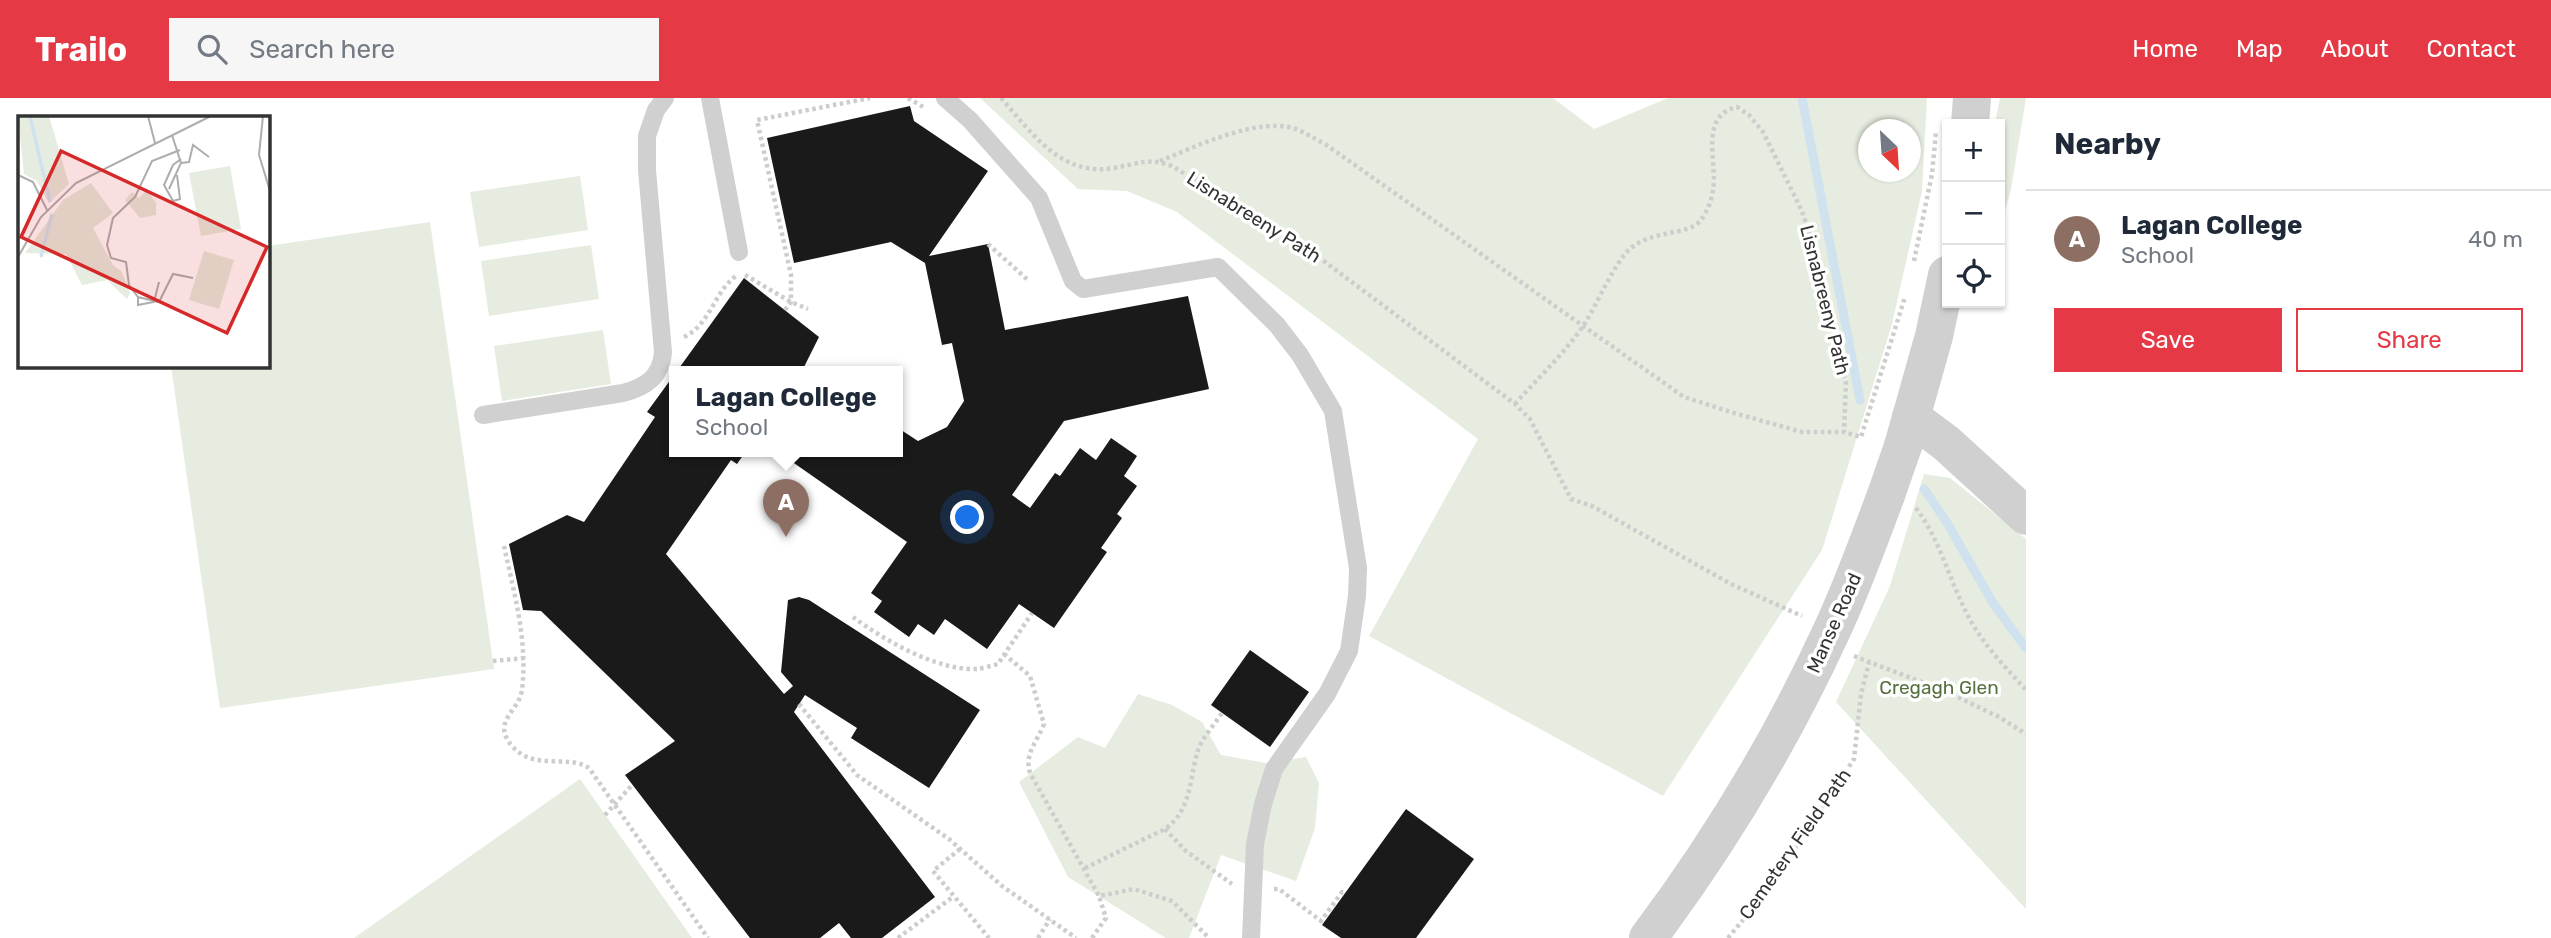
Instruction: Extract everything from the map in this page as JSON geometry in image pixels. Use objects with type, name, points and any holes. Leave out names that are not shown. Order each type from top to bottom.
[{"type":"street","points":[[1957,119],[1972,98]]},
{"type":"street","name":"Manse Road","points":[[1648,938],[1712,846],[1841,641],[1901,501],[1907,431],[1934,336],[1929,275]]},
{"type":"street","points":[[1907,431],[1946,443],[2026,516]]},
{"type":"lane","points":[[483,415],[623,393],[640,388],[655,377],[662,366],[663,352],[646,170],[647,136],[656,110],[665,98]]},
{"type":"lane","points":[[710,98],[739,252]]},
{"type":"lane","points":[[945,98],[970,120],[1039,198],[1073,281],[1083,289],[1218,267],[1277,325],[1300,355],[1333,411],[1358,568],[1349,651],[1327,694],[1274,769],[1255,844],[1251,938]]},
{"type":"path","points":[[785,310],[791,302],[791,275],[757,120],[870,98]]},
{"type":"path","name":"Lisnabreeny Path","points":[[1001,98],[1045,146],[1071,165],[1091,170],[1115,168],[1144,160],[1159,161],[1221,194],[1313,253],[1515,404],[1531,419],[1549,450],[1571,499],[1592,506],[1841,641]]},
{"type":"path","name":"Lisnabreeny Path","points":[[1515,404],[1583,325],[1625,254],[1640,242],[1657,234],[1694,226],[1701,220],[1714,190],[1712,138],[1718,119],[1726,110],[1737,107],[1749,115],[1763,132],[1802,211],[1818,261],[1846,383],[1844,432]]},
{"type":"path","name":"Lisnabreeny Path","points":[[1159,161],[1227,134],[1257,128],[1293,128],[1325,145],[1684,397],[1802,432],[1844,432],[1861,436],[1907,288]]},
{"type":"path","points":[[1929,275],[1932,174],[1942,151]]},
{"type":"path","points":[[988,244],[1029,281]]},
{"type":"path","points":[[695,332],[724,288],[739,274],[746,275],[808,309]]},
{"type":"path","points":[[1901,501],[1923,517],[1967,615],[1997,658],[2026,690]]},
{"type":"path","points":[[505,546],[522,632],[524,658],[521,698],[506,715],[506,737],[514,748],[526,756],[544,762],[582,763],[589,768],[708,938]]},
{"type":"path","points":[[853,617],[878,636],[945,665],[976,669],[998,664],[1032,614]]},
{"type":"path","points":[[1841,641],[1869,663],[1945,691],[1999,717],[2026,734]]},
{"type":"path","points":[[1004,654],[1030,676],[1044,724],[1028,755],[1030,773],[1085,868],[1106,918],[1092,938]]},
{"type":"path","points":[[493,661],[524,658]]},
{"type":"path","name":"Cemetery Field Path","points":[[1728,938],[1766,892],[1854,759],[1861,694],[1869,663]]},
{"type":"path","points":[[799,704],[856,775],[949,839],[1002,887],[1076,938]]},
{"type":"path","points":[[1085,868],[1176,821],[1187,798],[1199,749],[1222,713]]},
{"type":"path","points":[[605,815],[632,785]]},
{"type":"path","points":[[960,849],[933,871],[989,938]]},
{"type":"path","points":[[1099,896],[1134,889],[1172,901],[1209,938]]},
{"type":"path","points":[[898,938],[954,896]]},
{"type":"path","points":[[1038,938],[1050,919]]},
{"type":"green space","points":[[980,98],[1553,98],[1594,129],[1668,98],[1927,98],[1922,191],[1892,324],[1822,550],[1663,796],[1369,636],[1478,439],[1177,212],[1127,191],[1078,189]]},
{"type":"green space","points":[[2000,98],[2026,98],[2005,211],[2005,119],[1996,119]]},
{"type":"green space","points":[[580,176],[588,230],[479,247],[470,192]]},
{"type":"green space","points":[[430,222],[494,669],[220,708],[171,368],[270,368],[270,246]]},
{"type":"green space","points":[[591,245],[599,299],[489,316],[481,261]]},
{"type":"green space","points":[[603,330],[611,384],[502,401],[494,346]]},
{"type":"green space","name":"Cregagh Glen","points":[[1924,474],[1950,478],[2026,539],[2026,909],[1836,702],[1890,586]]},
{"type":"green space","points":[[1138,694],[1172,705],[1202,722],[1221,755],[1266,763],[1306,757],[1319,783],[1315,828],[1296,881],[1221,855],[1189,938],[1166,938],[1068,877],[1019,782],[1078,737],[1105,748]]},
{"type":"green space","points":[[580,779],[692,938],[354,938]]},
{"type":"building","points":[[910,106],[914,121],[988,171],[929,256],[988,244],[1005,330],[1188,296],[1209,389],[1064,421],[1012,495],[1030,508],[1055,473],[1060,476],[1080,448],[1096,460],[1111,438],[1137,456],[1124,476],[1137,486],[1117,514],[1122,518],[1101,548],[1107,552],[1054,628],[1019,604],[987,649],[945,619],[934,635],[918,624],[909,637],[874,612],[882,601],[871,593],[907,542],[791,461],[794,457],[903,457],[903,431],[918,441],[947,427],[964,401],[952,343],[942,345],[925,263],[891,242],[794,263],[767,138]]},
{"type":"building","points":[[744,278],[819,337],[804,366],[681,366]]},
{"type":"building","points":[[669,382],[669,457],[742,457],[737,464],[731,460],[666,554],[784,694],[793,686],[781,672],[788,600],[799,597],[809,600],[980,710],[929,788],[851,738],[857,728],[805,695],[794,712],[935,897],[882,938],[851,938],[839,923],[820,938],[750,938],[625,775],[675,741],[541,611],[523,610],[509,544],[567,515],[584,522],[655,417],[647,412]]},
{"type":"building","points":[[1250,650],[1309,692],[1270,747],[1211,705]]},
{"type":"building","points":[[1406,809],[1474,859],[1416,938],[1341,938],[1322,925]]},
{"type":"waterway","name":"Cregagh Glen","points":[[1802,98],[1860,400]]},
{"type":"waterway","name":"Cregagh Glen","points":[[1924,489],[1946,521],[1993,603],[2026,648]]},
{"type":"place","name":"Lagan College","points":[[786,537]]}]
